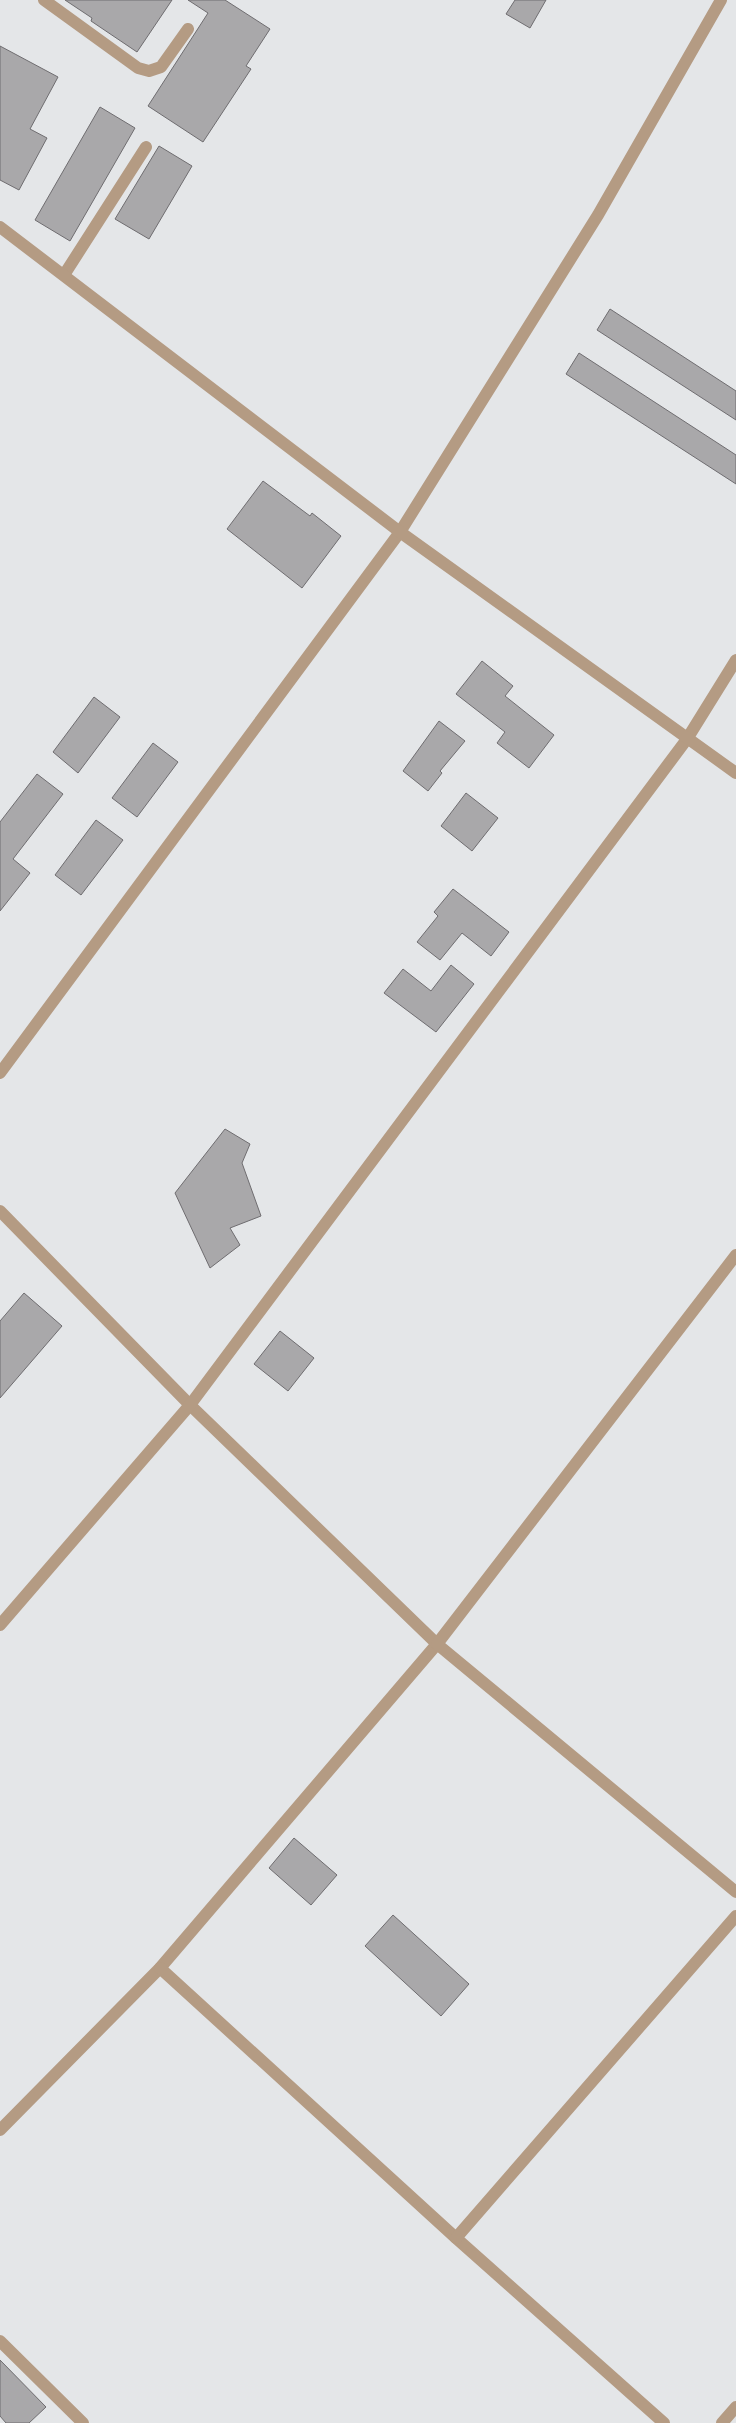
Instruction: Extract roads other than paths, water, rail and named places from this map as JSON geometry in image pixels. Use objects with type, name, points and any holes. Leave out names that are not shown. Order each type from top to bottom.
[{"type":"street","points":[[44,0],[138,68],[149,71],[161,67],[188,29]]},
{"type":"street","points":[[0,1073],[400,532],[598,215],[721,0]]},
{"type":"street","points":[[64,275],[146,147]]},
{"type":"street","points":[[0,227],[400,532],[736,773]]},
{"type":"street","points":[[0,1625],[190,1405],[687,739],[736,660]]},
{"type":"street","points":[[0,1211],[190,1405],[437,1644],[736,1892]]},
{"type":"street","points":[[0,2130],[160,1968],[437,1644],[736,1255]]},
{"type":"street","points":[[456,2238],[736,1916]]},
{"type":"street","points":[[160,1968],[456,2238],[664,2423]]},
{"type":"street","points":[[0,2341],[83,2423]]},
{"type":"street","points":[[722,2423],[736,2407]]}]
